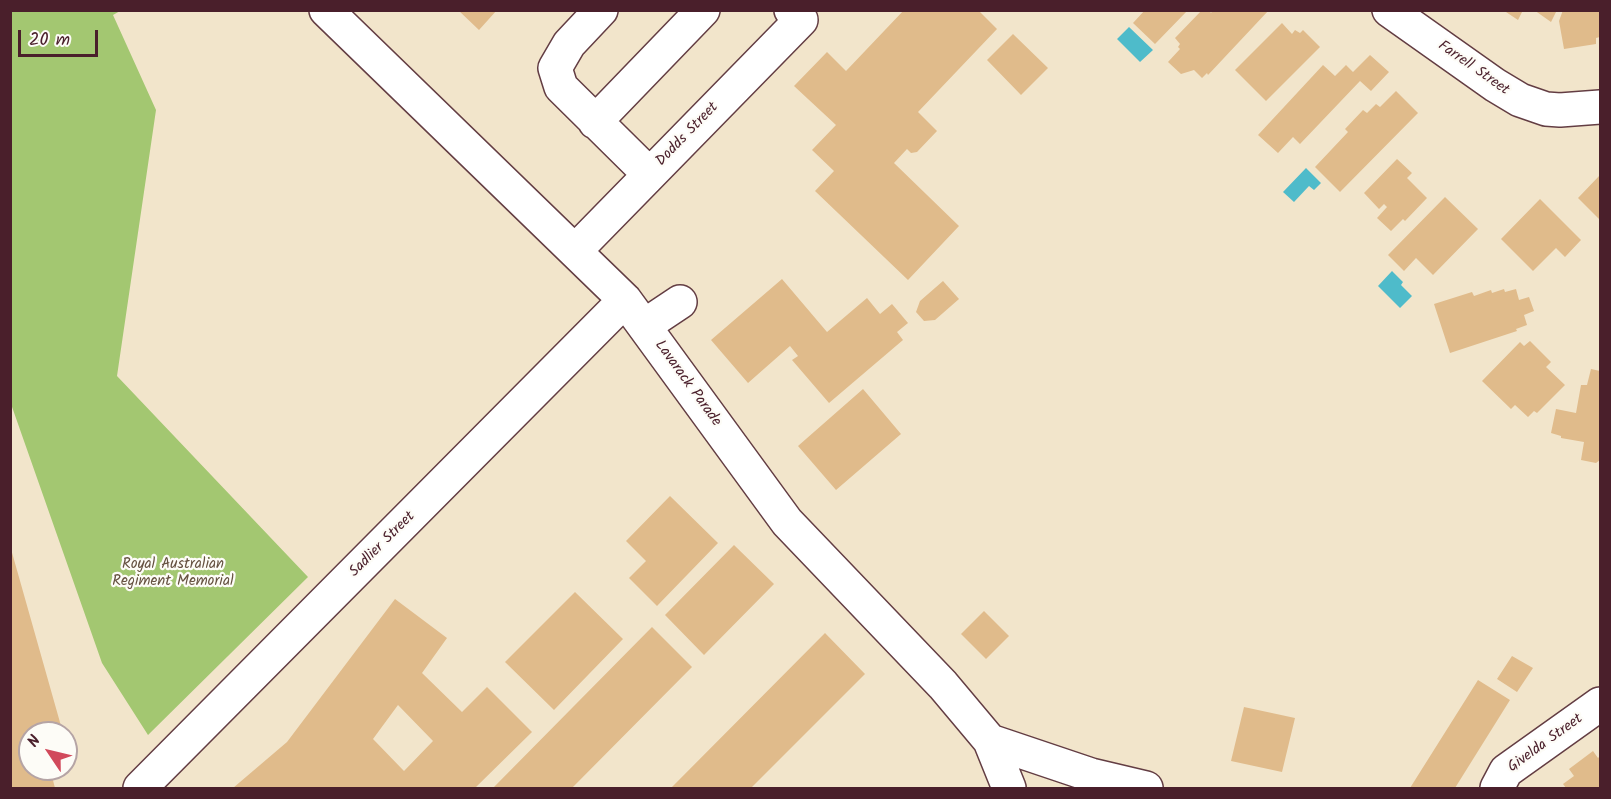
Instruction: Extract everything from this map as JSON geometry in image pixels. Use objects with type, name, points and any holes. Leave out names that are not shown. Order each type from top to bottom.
[{"type":"street","name":"Lavarack Parade","points":[[326,10],[575,251],[634,313],[787,522],[943,685],[990,741],[1009,789]]},
{"type":"street","points":[[601,10],[570,44],[555,68],[561,87],[649,174]]},
{"type":"street","points":[[595,122],[703,10]]},
{"type":"street","name":"Farrell Street","points":[[1389,10],[1520,100],[1546,109],[1600,107]]},
{"type":"street","name":"Dodds Street","points":[[575,251],[796,15]]},
{"type":"street","name":"Sadlier Street","points":[[140,789],[634,313],[680,302]]},
{"type":"street","name":"Givelda Street","points":[[1497,789],[1506,771],[1600,704]]},
{"type":"street","points":[[990,741],[1091,775],[1146,789]]},
{"type":"green space","name":"Royal Australian Regiment Memorial","points":[[10,11],[120,11],[113,15],[156,110],[117,376],[308,577],[148,735],[102,663],[11,404]]},
{"type":"water","points":[[1129,27],[1153,50],[1140,62],[1117,39]]},
{"type":"water","points":[[1306,168],[1321,183],[1314,190],[1309,186],[1294,202],[1283,192]]},
{"type":"water","points":[[1392,271],[1412,296],[1400,308],[1378,286]]},
{"type":"building","points":[[458,10],[497,10],[479,30]]},
{"type":"building","points":[[904,10],[978,10],[997,29],[918,112],[937,131],[917,152],[911,153],[907,149],[894,163],[959,226],[908,280],[815,191],[834,171],[812,150],[836,125],[794,86],[827,52],[846,71]]},
{"type":"building","points":[[1145,10],[1188,10],[1155,44],[1133,23]]},
{"type":"building","points":[[1202,10],[1209,10],[1211,13],[1213,10],[1269,10],[1208,75],[1207,73],[1202,78],[1194,70],[1181,74],[1168,62],[1180,49],[1178,47],[1180,44],[1175,38]]},
{"type":"building","points":[[1503,10],[1523,10],[1518,20]]},
{"type":"building","points":[[1534,10],[1557,10],[1551,22]]},
{"type":"building","points":[[1563,10],[1600,10],[1600,37],[1596,38],[1596,44],[1564,49],[1559,21]]},
{"type":"building","points":[[1282,23],[1292,34],[1295,30],[1300,33],[1303,30],[1320,47],[1266,101],[1235,70]]},
{"type":"building","points":[[1013,34],[1048,68],[1021,95],[987,60]]},
{"type":"building","points":[[1370,55],[1389,72],[1371,91],[1360,81],[1300,144],[1293,137],[1278,153],[1258,135],[1323,65],[1335,76],[1346,65],[1353,72]]},
{"type":"building","points":[[1396,91],[1418,113],[1340,192],[1315,167],[1348,132],[1345,129],[1363,110],[1367,113],[1376,104],[1380,107]]},
{"type":"building","points":[[1397,159],[1412,173],[1407,178],[1427,198],[1405,221],[1403,219],[1391,231],[1377,218],[1387,207],[1384,204],[1379,209],[1364,193]]},
{"type":"building","points":[[1600,175],[1600,220],[1578,198]]},
{"type":"building","points":[[1445,197],[1478,229],[1433,275],[1416,258],[1404,271],[1388,255]]},
{"type":"building","points":[[1540,199],[1581,240],[1565,257],[1556,248],[1533,271],[1501,239]]},
{"type":"building","points":[[782,279],[827,332],[867,298],[880,314],[892,304],[908,323],[897,332],[903,340],[829,403],[792,360],[798,356],[790,346],[748,383],[711,340]]},
{"type":"building","points":[[943,281],[959,299],[935,320],[924,321],[916,312],[920,301]]},
{"type":"building","points":[[1504,289],[1505,292],[1516,289],[1519,300],[1529,297],[1534,311],[1524,315],[1527,325],[1516,329],[1517,331],[1450,353],[1434,304],[1472,292],[1474,296],[1491,290],[1492,293]]},
{"type":"building","points":[[1530,341],[1551,362],[1546,367],[1565,385],[1537,413],[1534,411],[1528,417],[1515,405],[1511,409],[1482,381],[1520,342],[1524,346]]},
{"type":"building","points":[[1591,369],[1600,371],[1600,460],[1596,463],[1581,460],[1584,442],[1561,438],[1551,433],[1556,409],[1576,413],[1581,385],[1587,385]]},
{"type":"building","points":[[863,389],[901,434],[836,490],[798,446]]},
{"type":"building","points":[[670,496],[718,543],[657,606],[629,578],[646,561],[626,541]]},
{"type":"building","points":[[734,545],[774,584],[704,655],[665,615]]},
{"type":"building","points":[[11,549],[60,721],[18,721],[18,781],[53,781],[55,788],[10,788]]},
{"type":"building","points":[[575,592],[623,639],[554,710],[505,662]]},
{"type":"building","points":[[395,599],[447,638],[422,673],[462,712],[487,687],[532,732],[475,788],[233,788],[287,742]],"holes":[[[398,705],[433,741],[404,771],[373,739]]]},
{"type":"building","points":[[984,611],[1009,636],[986,659],[961,634]]},
{"type":"building","points":[[652,627],[692,667],[572,788],[493,788]]},
{"type":"building","points":[[825,633],[865,674],[751,788],[671,788]]},
{"type":"building","points":[[1512,656],[1533,668],[1517,692],[1497,679]]},
{"type":"building","points":[[1478,680],[1510,700],[1455,788],[1410,788]]},
{"type":"building","points":[[1244,707],[1295,718],[1282,772],[1231,761]]},
{"type":"building","points":[[1593,751],[1598,758],[1600,756],[1600,788],[1566,788],[1563,784],[1574,776],[1569,769]]}]
